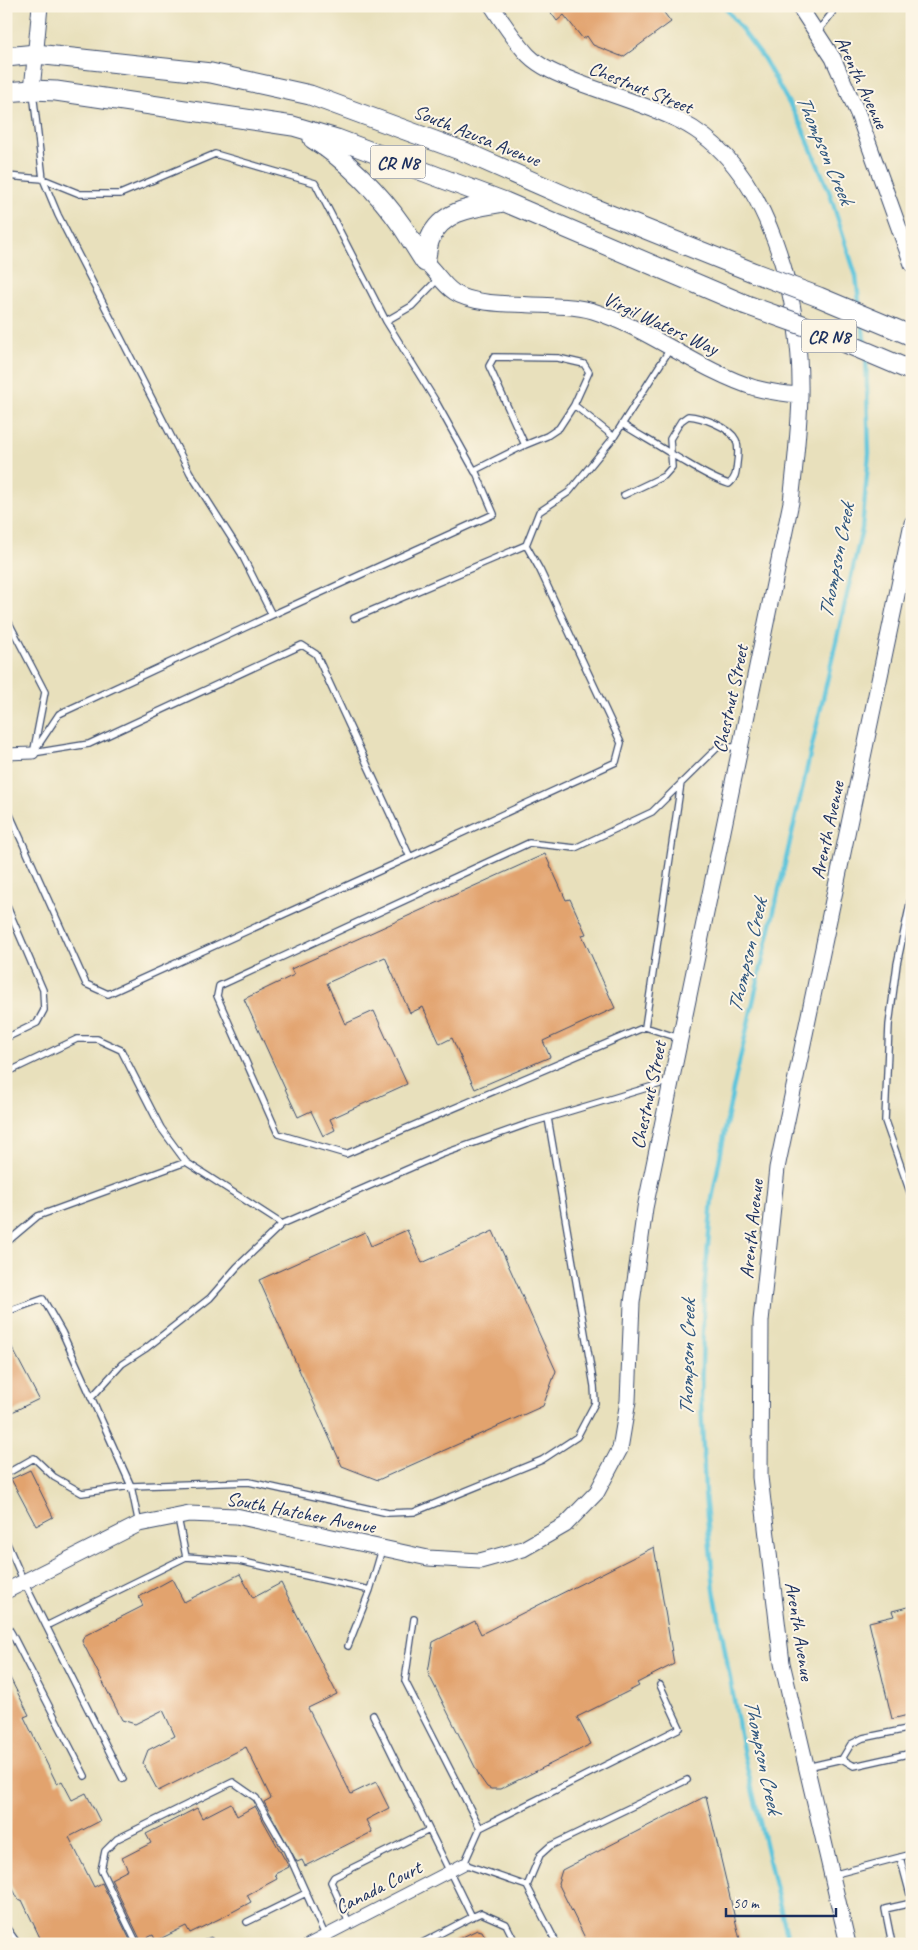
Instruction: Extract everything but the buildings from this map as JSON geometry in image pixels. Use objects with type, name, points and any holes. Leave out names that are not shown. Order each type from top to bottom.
[{"type":"main road","name":"South Azusa Avenue","points":[[6,57],[36,54],[211,73],[310,95],[465,152],[588,206],[819,297],[912,336]]},
{"type":"main road","name":"CR N8","points":[[6,92],[56,91],[293,126],[337,139],[504,202],[744,304],[808,327],[912,371]]},
{"type":"main road","points":[[293,126],[331,150],[370,187],[402,227],[425,262]]},
{"type":"main road","points":[[425,262],[429,240],[436,227],[446,217],[462,210],[504,202]]},
{"type":"street","points":[[32,90],[40,6]]},
{"type":"street","name":"Chestnut Street","points":[[492,6],[508,31],[529,56],[556,74],[680,121],[706,138],[729,159],[750,187],[767,222],[779,255],[788,288],[797,340],[800,395],[791,502],[645,1208],[632,1303],[628,1401],[620,1449],[597,1492],[565,1525]]},
{"type":"street","name":"Arenth Avenue","points":[[799,6],[833,58],[858,114],[912,264]]},
{"type":"street","name":"Virgil Waters Way","points":[[425,262],[455,293],[472,300],[571,307],[592,311],[615,319],[734,380],[755,388],[800,395]]},
{"type":"street","name":"Arenth Avenue","points":[[848,1944],[782,1663],[760,1477],[761,1321],[777,1168],[912,523]]},
{"type":"street","points":[[6,754],[33,753]]},
{"type":"street","name":"South Hatcher Avenue","points":[[6,1591],[139,1524],[189,1514],[236,1516],[428,1558],[480,1561],[523,1549],[565,1525]]},
{"type":"street","name":"Canada Court","points":[[309,1944],[464,1864]]},
{"type":"lane","points":[[816,33],[832,13],[834,6]]},
{"type":"lane","points":[[32,90],[43,179],[58,215],[190,473],[241,553],[272,615]]},
{"type":"lane","points":[[6,176],[43,179],[80,194],[120,194],[216,154],[314,183],[386,320],[435,400],[477,476],[494,514],[59,714],[33,753]]},
{"type":"lane","points":[[386,320],[412,306],[440,278]]},
{"type":"lane","points":[[354,618],[526,545],[539,512],[569,492],[614,437],[671,348]]},
{"type":"lane","points":[[477,476],[475,470],[547,436],[559,428],[574,405],[589,372],[584,364],[558,358],[494,357],[489,366],[525,445]]},
{"type":"lane","points":[[574,405],[614,437]]},
{"type":"lane","points":[[622,424],[654,445],[672,454],[719,481],[729,484],[734,479],[738,453],[735,439],[725,429],[710,421],[688,416],[681,420],[670,439],[672,454],[672,467],[664,476],[624,495]]},
{"type":"lane","points":[[6,806],[86,984],[108,994],[616,762],[621,743],[540,570],[526,545]]},
{"type":"lane","points":[[6,618],[44,692],[33,753]]},
{"type":"lane","points":[[33,753],[89,744],[302,645],[316,654],[410,857]]},
{"type":"lane","points":[[680,1039],[645,1026],[346,1154],[278,1134],[217,996],[218,986],[528,843],[575,848],[652,812],[718,747],[741,748]]},
{"type":"lane","points":[[645,1026],[681,783]]},
{"type":"lane","points":[[912,894],[897,964],[889,1025],[884,1121],[912,1198]]},
{"type":"lane","points":[[6,904],[43,990],[44,1010],[37,1023],[6,1038]]},
{"type":"lane","points":[[6,1073],[78,1039],[98,1040],[121,1050],[161,1128],[186,1162],[282,1224]]},
{"type":"lane","points":[[91,1398],[122,1364],[145,1349],[210,1298],[237,1267],[282,1224],[440,1155],[548,1118],[672,1080]]},
{"type":"lane","points":[[6,1474],[34,1458],[54,1476],[82,1492],[131,1486],[249,1482],[388,1513],[414,1512],[542,1460],[577,1437],[595,1403],[594,1386],[548,1118]]},
{"type":"lane","points":[[6,1243],[38,1216],[186,1162]]},
{"type":"lane","points":[[6,1312],[43,1298],[62,1332],[131,1486],[139,1524]]},
{"type":"lane","points":[[177,1516],[186,1557]]},
{"type":"lane","points":[[6,1541],[24,1582],[123,1779]]},
{"type":"lane","points":[[348,1646],[370,1590],[382,1548]]},
{"type":"lane","points":[[46,1626],[186,1557],[239,1561],[370,1590]]},
{"type":"lane","points":[[414,1619],[405,1681],[480,1828]]},
{"type":"lane","points":[[6,1624],[84,1776]]},
{"type":"lane","points":[[6,1638],[12,1634]]},
{"type":"lane","points":[[557,1944],[527,1886],[464,1864],[480,1828],[680,1728],[660,1685]]},
{"type":"lane","points":[[373,1715],[472,1917]]},
{"type":"lane","points":[[842,1759],[851,1744],[862,1738],[912,1728]]},
{"type":"lane","points":[[806,1767],[842,1759],[854,1766],[912,1753]]},
{"type":"lane","points":[[527,1886],[540,1855],[550,1846],[687,1780]]},
{"type":"lane","points":[[137,1944],[101,1870],[106,1851],[117,1839],[233,1782],[256,1798],[287,1851],[325,1935]]},
{"type":"lane","points":[[350,1923],[331,1882],[334,1877],[429,1830]]},
{"type":"lane","points":[[832,1875],[912,1854]]},
{"type":"lane","points":[[892,1944],[885,1910],[912,1902],[900,1857]]},
{"type":"lane","points":[[247,1922],[306,1893]]},
{"type":"lane","points":[[420,1944],[481,1913],[506,1924],[516,1944]]},
{"type":"lane","points":[[6,1927],[18,1944]]},
{"type":"lane","points":[[204,1944],[210,1940]]},
{"type":"waterway","name":"Thompson Creek","points":[[724,6],[764,59],[800,123],[829,191],[856,276],[860,309]]},
{"type":"waterway","name":"Thompson Creek","points":[[862,321],[865,346]]},
{"type":"waterway","name":"Thompson Creek","points":[[789,1944],[744,1755],[714,1590],[705,1494],[701,1400],[704,1291],[712,1199],[733,1089],[862,529],[869,453],[866,356]]}]
